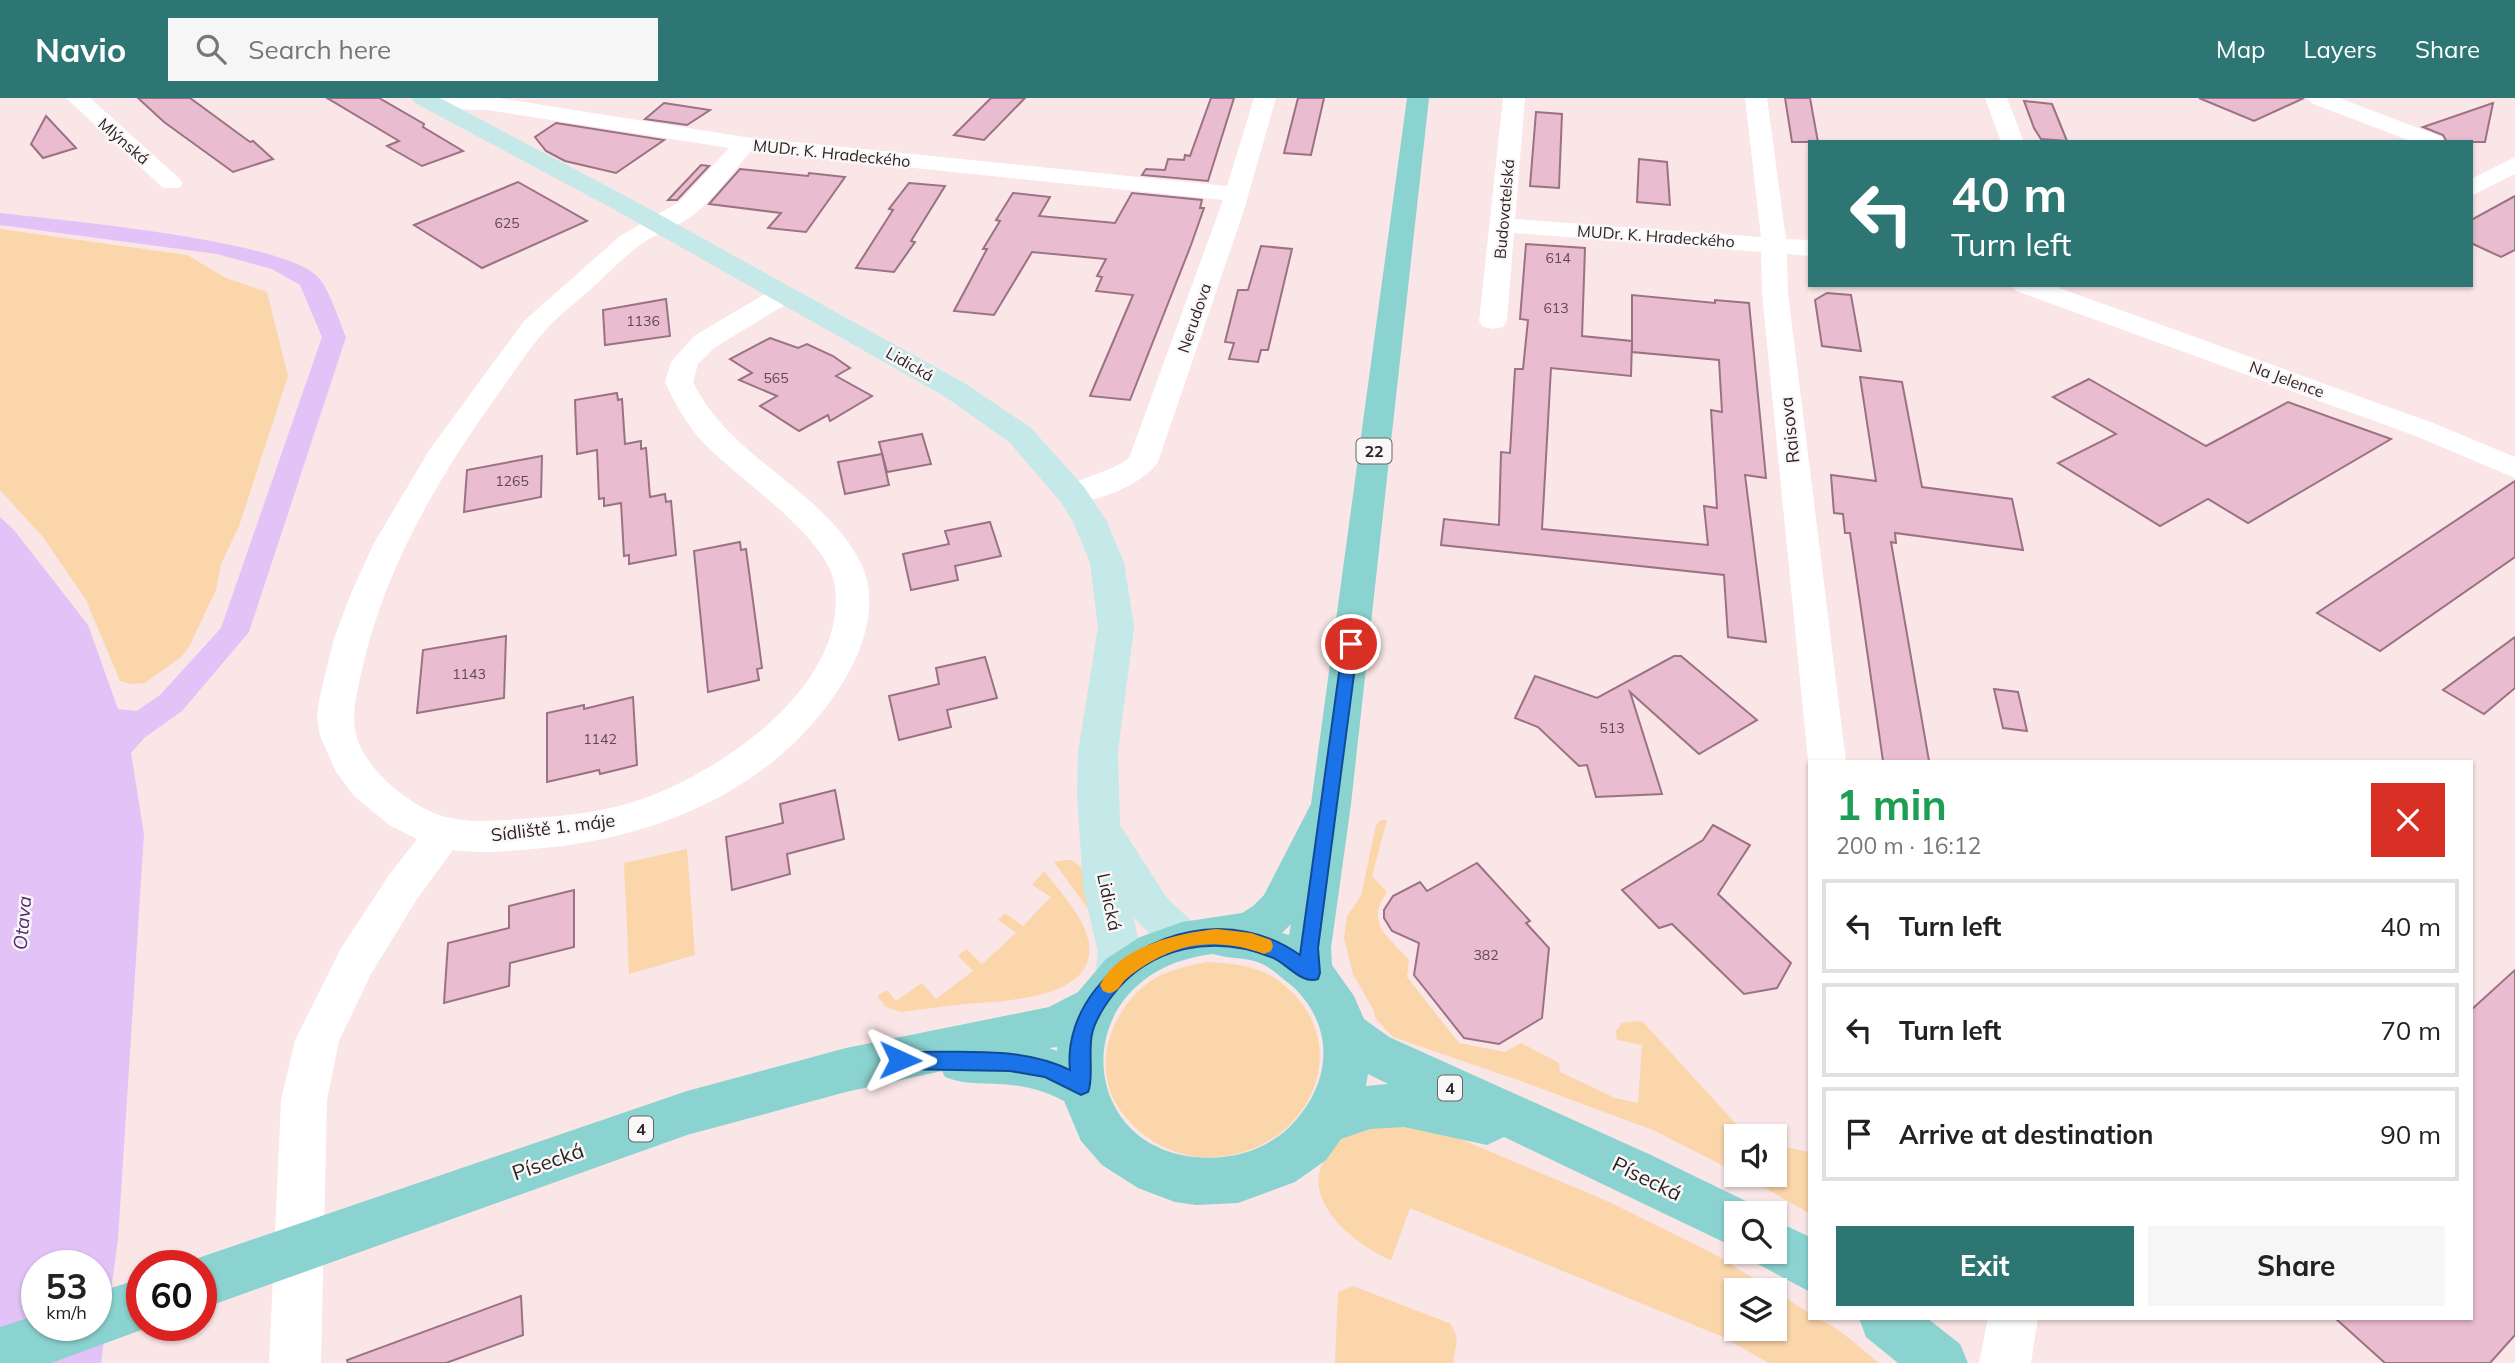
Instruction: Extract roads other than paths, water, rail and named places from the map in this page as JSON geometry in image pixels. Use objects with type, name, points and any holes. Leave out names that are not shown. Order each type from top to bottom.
[{"type":"main road","name":"22","points":[[1311,973],[1309,948],[1331,804],[1418,98]]},
{"type":"main road","name":"22","points":[[1200,938],[1247,932],[1268,921],[1279,908],[1331,804]]},
{"type":"main road","points":[[1105,991],[1082,1032],[1079,1059],[1081,1086],[1097,1125],[1128,1157],[1169,1177],[1216,1183],[1259,1175],[1297,1156],[1330,1120],[1343,1092],[1348,1062],[1346,1033],[1333,1000],[1311,973],[1283,953],[1262,945],[1200,938]]},
{"type":"main road","name":"4","points":[[1105,991],[1147,954],[1200,938]]},
{"type":"main road","name":"Písecká","points":[[217,1277],[687,1113],[807,1079],[1057,1026],[1105,991]]},
{"type":"main road","name":"Písecká","points":[[1346,1033],[1365,1050],[1385,1061],[1427,1077],[1724,1217]]},
{"type":"main road","name":"Písecká","points":[[900,1060],[1010,1062],[1048,1069],[1081,1086]]},
{"type":"main road","name":"Písecká","points":[[1330,1120],[1370,1107],[1404,1105],[1557,1138]]},
{"type":"main road","points":[[1787,1253],[1808,1265]]},
{"type":"main road","points":[[1897,1321],[1941,1363]]},
{"type":"main road","points":[[0,1354],[38,1341]]},
{"type":"street","name":"Mlýnská","points":[[77,98],[171,183]]},
{"type":"street","name":"Nerudova","points":[[1072,494],[1116,480],[1143,462],[1237,194],[1265,98]]},
{"type":"street","name":"Budovatelská","points":[[1493,321],[1514,98]]},
{"type":"street","name":"Raisova","points":[[1756,98],[1774,244],[1775,293],[1827,760]]},
{"type":"street","points":[[1996,98],[2012,140]]},
{"type":"street","points":[[2319,98],[2429,140]]},
{"type":"street","name":"MUDr. K. Hradeckého","points":[[426,100],[488,103],[745,144],[1237,194]]},
{"type":"street","name":"Lidická","points":[[426,100],[626,206],[994,415],[1020,435],[1072,494],[1089,520],[1107,562],[1116,627],[1098,751],[1100,854],[1104,888],[1120,953],[1105,991]]},
{"type":"street","name":"Sídliště 1. máje","points":[[745,144],[687,208],[630,239],[537,323],[445,451],[387,551],[370,587],[345,658],[335,718],[347,763],[388,806],[444,833],[479,836],[542,833],[608,823],[657,810],[724,778],[774,741],[811,704],[838,662],[851,617],[852,583],[839,557],[814,524],[711,433],[687,400],[679,382],[685,362],[704,342],[784,294]]},
{"type":"street","points":[[2481,159],[2511,167]]},
{"type":"street","points":[[2473,188],[2511,167]]},
{"type":"street","name":"MUDr. K. Hradeckého","points":[[1502,225],[1808,248]]},
{"type":"street","points":[[2039,287],[2059,290]]},
{"type":"street","name":"Na Jelence","points":[[2059,290],[2423,429],[2515,468]]},
{"type":"street","name":"Lidická","points":[[1101,828],[1152,911],[1200,938]]},
{"type":"street","points":[[295,1363],[304,1100],[317,1040],[356,961],[403,887],[444,833]]},
{"type":"street","points":[[2005,1363],[2013,1320]]},
{"type":"water","name":"Otava","points":[[0,517],[14,530],[88,625],[118,709],[137,711],[144,738],[131,753],[144,834],[118,1239],[112,1283],[112,1250],[21,1250],[21,1341],[104,1341],[101,1363],[0,1363]]},
{"type":"waterway","points":[[0,219],[218,248],[280,264],[310,281],[334,337],[234,632],[171,703],[105,749]]}]
